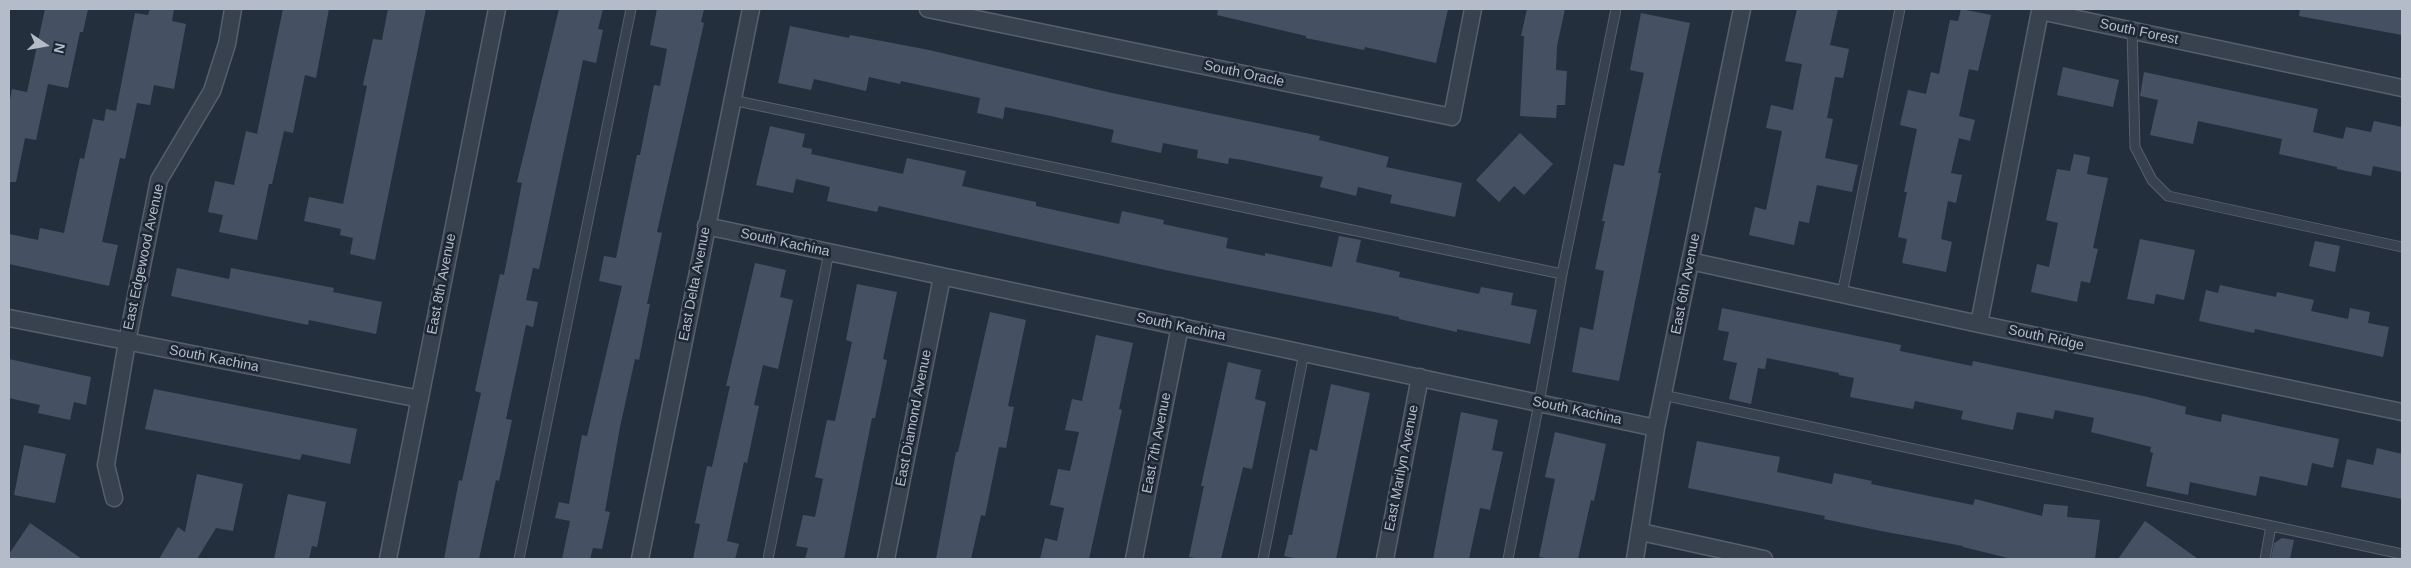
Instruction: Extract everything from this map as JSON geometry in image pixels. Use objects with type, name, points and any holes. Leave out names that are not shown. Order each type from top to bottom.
[{"type":"street","name":"East Edgewood Avenue","points":[[114,498],[106,465],[126,342],[159,180],[212,91],[227,44],[234,9]]},
{"type":"street","name":"East 8th Avenue","points":[[388,559],[497,9]]},
{"type":"street","name":"East Delta Avenue","points":[[640,559],[751,9]]},
{"type":"street","name":"South Oracle","points":[[928,9],[1452,117],[1473,9]]},
{"type":"street","name":"East 6th Avenue","points":[[1636,559],[1656,428],[1742,9]]},
{"type":"street","name":"South Forest","points":[[1979,324],[2040,11],[2402,88]]},
{"type":"street","name":"South Kachina","points":[[706,226],[1656,428]]},
{"type":"street","name":"South Ridge","points":[[1690,261],[1979,324],[2402,412]]},
{"type":"street","name":"East Diamond Avenue","points":[[886,559],[942,277]]},
{"type":"street","name":"South Kachina","points":[[9,318],[420,399]]},
{"type":"street","name":"East 7th Avenue","points":[[1134,559],[1180,326]]},
{"type":"street","name":"East Marilyn Avenue","points":[[1385,559],[1420,377]]},
{"type":"street","points":[[1641,532],[1764,559]]},
{"type":"lane","points":[[519,559],[631,9]]},
{"type":"lane","points":[[1508,559],[1540,403],[1562,274],[1616,9]]},
{"type":"lane","points":[[1842,294],[1900,9]]},
{"type":"lane","points":[[2132,30],[2135,147],[2152,180],[2168,196],[2402,247]]},
{"type":"lane","points":[[732,100],[1562,274]]},
{"type":"lane","points":[[768,559],[829,252]]},
{"type":"lane","points":[[1263,559],[1304,353]]},
{"type":"lane","points":[[1663,395],[2402,554]]},
{"type":"lane","points":[[2265,559],[2272,526]]},
{"type":"building","points":[[45,9],[88,9],[83,32],[80,32],[68,88],[48,84],[36,140],[25,138],[16,182],[9,182],[9,106],[12,89],[27,92]]},
{"type":"building","points":[[150,9],[174,9],[172,21],[186,24],[174,89],[154,85],[150,105],[137,103],[125,159],[120,158],[102,242],[118,245],[109,286],[9,264],[9,234],[38,240],[40,228],[64,233],[80,158],[84,159],[93,119],[104,121],[106,109],[116,111],[135,13],[148,15]]},
{"type":"building","points":[[283,9],[329,9],[316,78],[305,75],[293,133],[284,131],[272,184],[269,184],[257,240],[219,232],[223,215],[208,212],[215,181],[234,185],[246,131],[257,134]]},
{"type":"building","points":[[388,9],[426,9],[375,260],[350,254],[353,238],[340,235],[341,229],[304,221],[309,197],[343,204],[367,86],[363,85],[373,39],[382,40]]},
{"type":"building","points":[[559,9],[603,9],[598,29],[603,30],[596,63],[583,60],[539,269],[533,268],[526,300],[538,302],[533,327],[526,325],[506,419],[512,420],[499,481],[496,480],[479,559],[444,559],[459,480],[462,481],[481,393],[475,391],[500,274],[504,275],[522,183],[517,182]]},
{"type":"building","points":[[657,9],[704,9],[701,22],[704,23],[657,232],[662,233],[647,304],[650,304],[639,360],[635,359],[620,427],[605,511],[610,512],[602,549],[593,548],[590,559],[562,559],[570,521],[555,518],[559,502],[569,504],[582,435],[587,436],[622,286],[599,281],[604,256],[616,258],[637,155],[640,155],[654,85],[660,86],[667,49],[650,45]]},
{"type":"building","points":[[1218,9],[1448,9],[1436,63],[1365,47],[1364,50],[1306,38],[1306,36],[1217,15]]},
{"type":"building","points":[[1527,9],[1565,9],[1557,46],[1556,70],[1567,71],[1565,105],[1557,105],[1556,118],[1520,116],[1524,36],[1521,36]]},
{"type":"building","points":[[1797,9],[1838,9],[1830,45],[1849,49],[1843,78],[1835,77],[1827,118],[1833,119],[1825,158],[1858,165],[1852,192],[1817,185],[1809,223],[1799,221],[1794,245],[1749,235],[1755,207],[1766,210],[1782,131],[1766,128],[1771,105],[1793,110],[1802,64],[1785,61]]},
{"type":"building","points":[[1961,9],[1991,15],[1978,71],[1969,69],[1959,116],[1975,120],[1970,141],[1959,138],[1951,173],[1962,175],[1956,203],[1948,201],[1941,239],[1952,242],[1946,272],[1902,263],[1907,239],[1898,237],[1907,192],[1904,192],[1917,129],[1900,125],[1908,90],[1926,94],[1931,72],[1939,74],[1950,20],[1958,21]]},
{"type":"building","points":[[2300,9],[2402,9],[2402,35],[2299,16]]},
{"type":"building","points":[[1641,13],[1690,23],[1658,173],[1661,173],[1619,381],[1572,372],[1580,327],[1593,330],[1604,271],[1595,269],[1605,221],[1602,221],[1614,164],[1624,166],[1644,73],[1630,70]]},
{"type":"building","points":[[790,26],[849,38],[850,35],[929,50],[1112,93],[1320,136],[1319,140],[1389,157],[1386,167],[1462,183],[1455,217],[1390,203],[1392,195],[1358,187],[1356,196],[1320,187],[1323,177],[1243,160],[1229,158],[1228,164],[1197,158],[1198,150],[1163,143],[1161,153],[1111,142],[1114,130],[1046,115],[1005,107],[1003,119],[977,113],[980,98],[901,81],[900,84],[869,77],[866,91],[814,79],[811,90],[778,83]]},
{"type":"building","points":[[2063,67],[2119,80],[2113,107],[2057,95]]},
{"type":"building","points":[[2144,72],[2318,109],[2313,132],[2343,139],[2346,127],[2371,132],[2374,121],[2402,127],[2402,172],[2373,166],[2371,176],[2337,169],[2337,167],[2279,154],[2282,139],[2198,121],[2193,144],[2150,135],[2158,100],[2140,96]]},
{"type":"building","points":[[770,126],[805,134],[802,147],[812,149],[811,154],[903,174],[907,158],[966,171],[962,186],[1036,202],[1036,206],[1119,224],[1122,211],[1164,220],[1163,224],[1228,238],[1226,248],[1265,256],[1265,253],[1332,267],[1339,236],[1361,240],[1356,262],[1400,272],[1399,277],[1479,294],[1481,287],[1513,293],[1511,305],[1537,310],[1530,344],[1457,329],[1457,332],[1399,319],[1399,317],[1170,271],[879,206],[877,212],[827,201],[830,187],[796,179],[793,193],[756,185]]},
{"type":"building","points":[[1520,133],[1553,164],[1524,195],[1514,186],[1499,202],[1476,180]]},
{"type":"building","points":[[2074,154],[2090,157],[2087,174],[2108,178],[2093,248],[2098,249],[2090,283],[2081,281],[2077,302],[2031,292],[2037,264],[2049,267],[2058,223],[2046,220],[2057,169],[2070,171]]},
{"type":"building","points":[[2140,239],[2195,250],[2184,300],[2156,294],[2154,304],[2127,299]]},
{"type":"building","points":[[2315,241],[2340,246],[2335,272],[2309,266]]},
{"type":"building","points":[[755,263],[786,270],[780,297],[793,300],[778,369],[763,365],[754,405],[759,406],[747,463],[744,462],[727,541],[739,544],[735,559],[693,559],[700,524],[695,523],[707,466],[712,467],[730,386],[726,386]]},
{"type":"building","points":[[177,268],[229,279],[231,268],[334,288],[333,292],[382,302],[376,334],[309,320],[308,325],[171,296]]},
{"type":"building","points":[[857,284],[897,292],[883,359],[887,360],[875,418],[872,418],[844,559],[805,559],[808,548],[796,546],[803,515],[815,517],[823,479],[815,477],[827,420],[835,421],[852,342],[846,340]]},
{"type":"building","points":[[2220,285],[2276,297],[2277,292],[2314,300],[2311,311],[2348,319],[2350,308],[2370,312],[2368,323],[2389,327],[2383,357],[2255,329],[2254,333],[2199,321],[2206,290],[2218,293]]},
{"type":"building","points":[[1722,308],[1901,345],[1900,351],[1972,366],[1973,361],[2148,397],[2186,407],[2185,414],[2221,422],[2222,414],[2339,439],[2333,468],[2312,463],[2307,486],[2260,476],[2256,496],[2190,482],[2188,495],[2146,486],[2153,453],[2150,452],[2151,447],[2091,432],[2094,418],[2055,410],[2053,419],[2017,412],[2013,430],[1961,419],[1963,411],[1915,401],[1913,409],[1850,397],[1854,378],[1839,375],[1839,373],[1767,358],[1765,369],[1758,368],[1751,404],[1729,399],[1737,363],[1723,360],[1729,332],[1718,330]]},
{"type":"building","points":[[990,312],[1026,320],[1008,406],[1014,407],[1006,448],[999,447],[985,516],[981,515],[971,559],[936,559],[956,452],[958,452]]},
{"type":"building","points":[[1096,335],[1133,343],[1119,409],[1122,410],[1089,559],[1040,559],[1045,538],[1057,541],[1064,508],[1050,505],[1058,469],[1070,471],[1079,432],[1065,430],[1072,399],[1082,401]]},
{"type":"building","points":[[9,359],[91,377],[86,405],[74,402],[70,420],[38,413],[40,405],[9,398]]},
{"type":"building","points":[[1228,362],[1261,370],[1255,399],[1266,402],[1252,469],[1243,467],[1221,559],[1200,559],[1189,557],[1204,486],[1201,486]]},
{"type":"building","points":[[1331,384],[1370,393],[1336,559],[1298,559],[1284,556],[1289,535],[1292,535],[1310,449],[1317,451]]},
{"type":"building","points":[[154,389],[357,429],[350,464],[302,454],[300,460],[145,429]]},
{"type":"building","points":[[1461,412],[1498,420],[1492,450],[1503,452],[1490,510],[1480,508],[1469,559],[1433,559]]},
{"type":"building","points":[[1555,432],[1606,444],[1594,501],[1591,500],[1578,559],[1539,557],[1555,479],[1545,477]]},
{"type":"building","points":[[1697,441],[1780,457],[1777,472],[1832,484],[1834,473],[1872,481],[1871,484],[1973,505],[1975,499],[2042,516],[2044,504],[2068,506],[2067,517],[2100,520],[2095,559],[2012,559],[1963,546],[1824,519],[1825,516],[1688,488]]},
{"type":"building","points":[[24,445],[66,454],[55,503],[14,495]]},
{"type":"building","points":[[2377,448],[2402,454],[2402,499],[2341,487],[2347,459],[2373,465]]},
{"type":"building","points":[[197,474],[243,484],[233,531],[216,528],[197,559],[159,559],[178,527],[185,532]]},
{"type":"building","points":[[288,494],[326,502],[317,547],[312,546],[309,559],[274,559]]},
{"type":"building","points":[[2145,521],[2198,559],[2118,559]]},
{"type":"building","points":[[30,523],[82,559],[9,559],[9,554]]},
{"type":"building","points":[[2282,538],[2294,540],[2290,559],[2271,559],[2274,543]]}]
